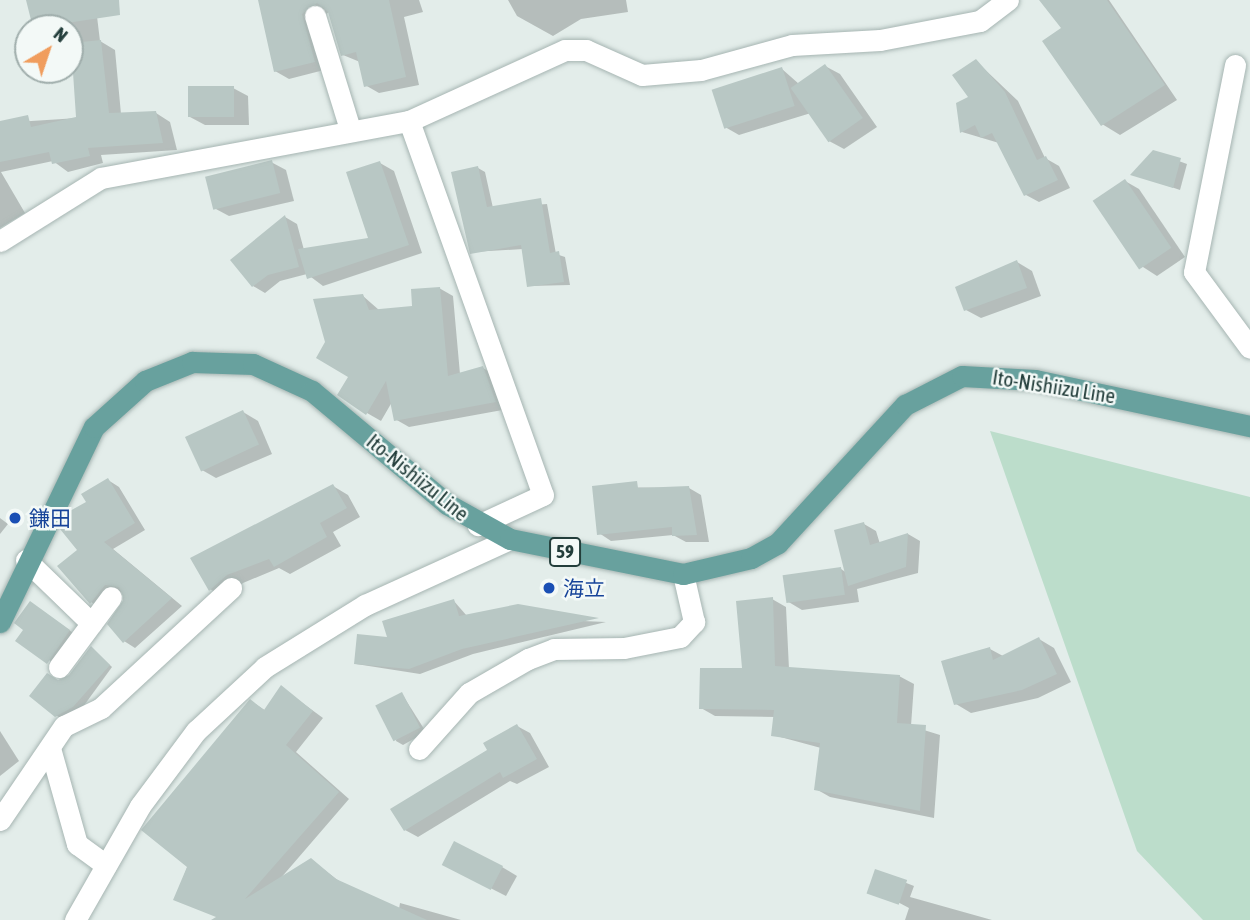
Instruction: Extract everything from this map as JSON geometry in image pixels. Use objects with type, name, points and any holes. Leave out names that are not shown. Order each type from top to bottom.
[{"type":"main road","name":"Ito-Nishiizu Line","points":[[0,622],[26,560],[94,426],[145,381],[191,362],[253,365],[312,391],[478,525],[510,539],[683,574],[751,558],[778,543],[897,412],[962,376],[1035,380],[1250,426]]},
{"type":"street","points":[[0,241],[101,178],[350,129],[409,121],[565,50],[586,50],[642,75],[701,70],[792,45],[880,40],[980,21],[1008,0]]},
{"type":"street","points":[[315,16],[350,129]]},
{"type":"street","points":[[1235,65],[1194,272],[1250,348]]},
{"type":"street","points":[[409,121],[543,495],[478,525]]},
{"type":"street","points":[[75,920],[106,865],[196,731],[265,667],[365,604],[510,539]]},
{"type":"street","points":[[26,560],[91,624]]},
{"type":"street","points":[[419,749],[469,693],[528,659],[554,649],[624,648],[680,638],[694,622],[683,574]]},
{"type":"street","points":[[0,820],[64,726],[101,708],[231,588]]},
{"type":"street","points":[[60,667],[111,597]]},
{"type":"street","points":[[50,748],[77,844],[106,865]]},
{"type":"green space","points":[[990,431],[1250,497],[1250,920],[1203,920],[1137,851]]},
{"type":"building","points":[[26,0],[119,0],[120,15],[84,20],[84,14],[30,14]]},
{"type":"building","points":[[258,0],[389,0],[406,77],[364,87],[356,52],[341,56],[328,12],[317,3],[302,14],[315,62],[274,72]]},
{"type":"building","points":[[1039,0],[1107,0],[1165,85],[1101,126],[1042,41],[1061,28]]},
{"type":"building","points":[[101,40],[109,113],[156,111],[163,143],[88,148],[90,156],[52,164],[49,152],[0,162],[0,121],[28,115],[31,127],[76,117],[74,84],[84,84],[84,42]]},
{"type":"building","points":[[976,59],[1005,92],[1037,160],[1046,156],[1058,180],[1024,196],[992,133],[981,138],[975,125],[960,133],[956,103],[968,97],[952,75]]},
{"type":"building","points":[[825,64],[863,118],[828,142],[791,88]]},
{"type":"building","points":[[782,67],[795,106],[724,129],[712,90]]},
{"type":"building","points":[[188,86],[234,86],[234,117],[188,117]]},
{"type":"building","points":[[1153,150],[1181,158],[1173,188],[1130,175]]},
{"type":"building","points":[[272,160],[280,193],[213,210],[205,177]]},
{"type":"building","points":[[380,161],[409,245],[307,279],[298,249],[368,238],[346,172]]},
{"type":"building","points":[[478,166],[487,207],[541,198],[550,253],[559,251],[564,282],[527,287],[521,245],[470,254],[451,172]]},
{"type":"building","points":[[1125,179],[1171,248],[1139,270],[1093,201]]},
{"type":"building","points":[[285,215],[299,267],[268,275],[252,287],[230,260]]},
{"type":"building","points":[[1017,260],[1027,288],[964,311],[955,287]]},
{"type":"building","points":[[440,287],[448,376],[483,366],[496,402],[394,421],[386,381],[366,415],[337,395],[348,377],[316,358],[325,342],[313,299],[363,294],[369,310],[412,306],[411,289]]},
{"type":"building","points":[[243,410],[259,444],[201,471],[185,437]]},
{"type":"building","points":[[108,478],[135,523],[104,542],[172,598],[123,643],[107,624],[124,599],[119,587],[105,585],[90,604],[57,566],[77,550],[60,529],[68,512],[86,502],[81,494]]},
{"type":"building","points":[[637,481],[638,488],[689,486],[697,535],[672,536],[672,527],[597,535],[592,486]]},
{"type":"building","points":[[333,484],[347,508],[320,523],[327,537],[274,567],[269,559],[227,575],[209,591],[190,558]]},
{"type":"building","points":[[864,522],[870,545],[908,533],[906,567],[848,586],[834,530]]},
{"type":"building","points":[[841,567],[845,595],[786,603],[783,575]]},
{"type":"building","points":[[773,597],[775,666],[900,675],[897,723],[926,725],[920,811],[814,790],[820,743],[771,736],[774,710],[699,709],[700,668],[742,668],[736,601]]},
{"type":"building","points":[[454,599],[459,616],[518,604],[599,618],[462,649],[409,669],[354,664],[357,634],[387,637],[382,621]]},
{"type":"building","points":[[30,601],[70,630],[47,664],[15,641],[23,630],[14,623]]},
{"type":"building","points":[[1039,637],[1057,674],[1022,690],[954,705],[941,661],[990,647],[993,660]]},
{"type":"building","points":[[91,646],[110,665],[73,707],[55,717],[29,696],[47,673],[58,680],[69,675]]},
{"type":"building","points":[[281,685],[313,711],[286,745],[339,792],[245,899],[311,858],[336,879],[427,920],[211,920],[216,917],[173,900],[187,867],[141,830],[250,699],[264,710]]},
{"type":"building","points":[[402,692],[420,728],[393,741],[375,706]]},
{"type":"building","points":[[517,724],[537,759],[503,778],[500,772],[404,831],[390,809],[487,750],[483,743]]},
{"type":"building","points":[[454,841],[503,866],[491,890],[442,865]]},
{"type":"building","points":[[875,869],[907,880],[899,905],[867,894]]},
{"type":"place","name":"鎌田","points":[[15,518]]},
{"type":"place","name":"海立","points":[[549,588]]}]
